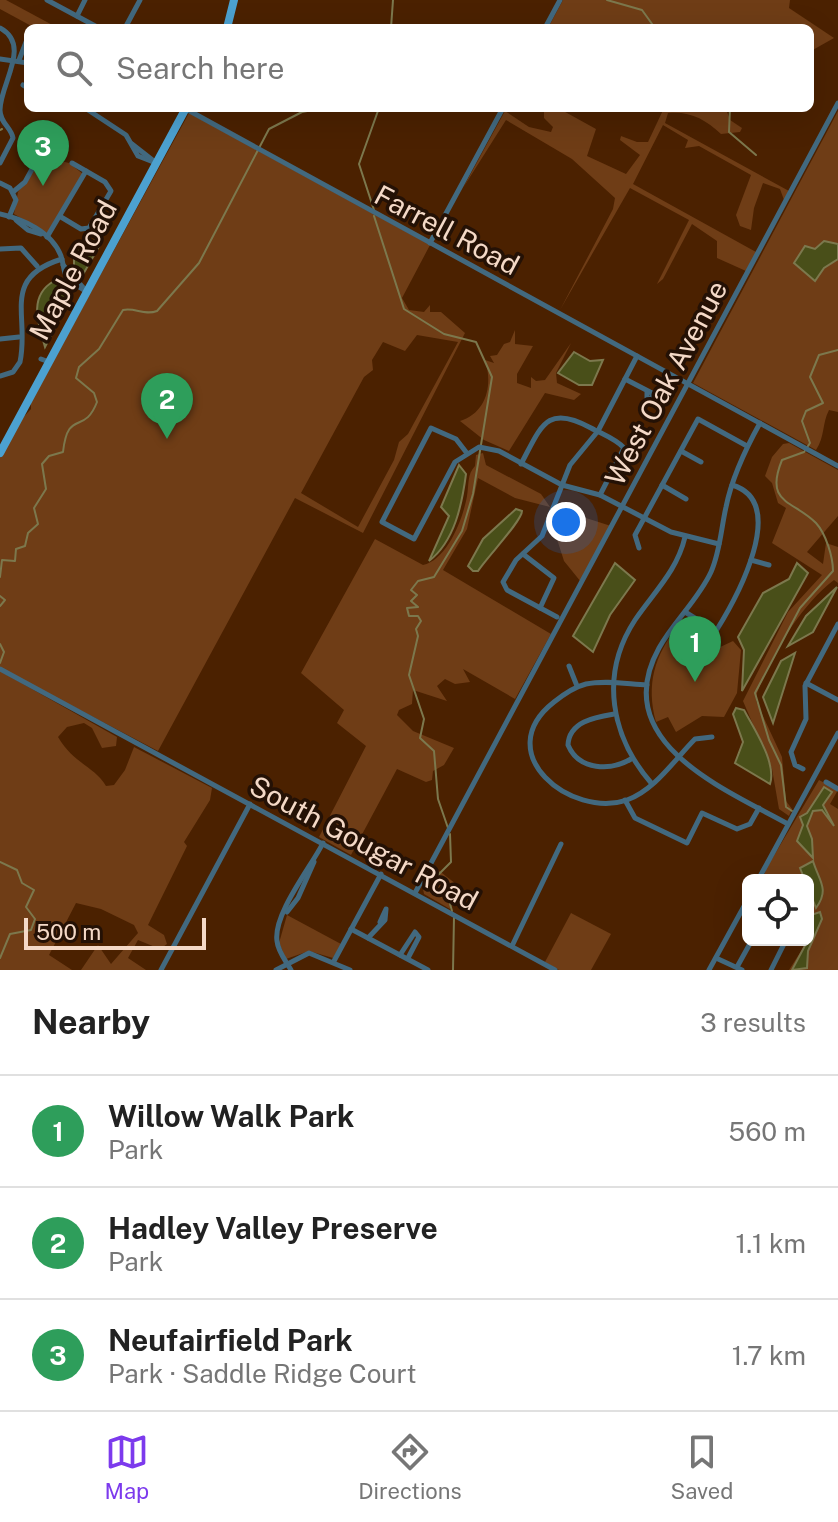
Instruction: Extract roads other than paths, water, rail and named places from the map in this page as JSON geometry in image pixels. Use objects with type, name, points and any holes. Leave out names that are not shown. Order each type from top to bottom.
[{"type":"main road","points":[[228,24],[234,0]]},
{"type":"main road","name":"Maple Road","points":[[0,453],[45,360],[87,292],[184,112]]},
{"type":"street","points":[[47,0],[92,24]]},
{"type":"street","points":[[77,16],[85,0]]},
{"type":"street","points":[[127,24],[140,0]]},
{"type":"street","points":[[547,24],[560,0]]},
{"type":"street","points":[[0,28],[13,39],[16,59]]},
{"type":"street","points":[[0,163],[13,138],[0,114],[16,59],[24,44]]},
{"type":"street","points":[[0,59],[24,62]]},
{"type":"street","name":"West Oak Avenue","points":[[415,893],[838,103]]},
{"type":"street","points":[[92,112],[113,123],[156,163]]},
{"type":"street","name":"Farrell Road","points":[[191,112],[838,466]]},
{"type":"street","points":[[430,243],[501,112]]},
{"type":"street","points":[[129,139],[142,158],[156,163]]},
{"type":"street","points":[[13,192],[25,182],[43,149]]},
{"type":"street","points":[[61,217],[86,229],[92,226],[110,187],[72,163]]},
{"type":"street","points":[[45,236],[61,217],[86,171]]},
{"type":"street","points":[[0,183],[13,192],[16,200],[12,218]]},
{"type":"street","points":[[0,214],[45,236],[62,262],[69,282],[87,292]]},
{"type":"street","points":[[0,249],[21,248],[37,266]]},
{"type":"street","points":[[3,376],[20,362],[15,296],[24,277],[37,266],[62,262]]},
{"type":"street","points":[[0,339],[19,337]]},
{"type":"street","points":[[561,616],[540,608],[503,584],[523,554],[542,536],[570,465],[598,431],[638,356]]},
{"type":"street","points":[[625,379],[647,391]]},
{"type":"street","points":[[521,464],[540,430],[554,417],[567,416],[624,448],[600,495]]},
{"type":"street","points":[[639,548],[635,535],[698,419],[747,446]]},
{"type":"street","points":[[760,423],[732,485],[709,577],[659,648],[647,685],[654,723],[677,758],[788,824]]},
{"type":"street","points":[[466,452],[454,438],[434,428],[429,431],[382,518],[385,524],[412,539],[455,462],[466,452],[480,447],[499,451],[562,485],[600,495],[685,537],[719,544]]},
{"type":"street","points":[[681,451],[701,462]]},
{"type":"street","points":[[662,485],[686,499]]},
{"type":"street","points":[[685,612],[716,631],[737,598],[751,560],[758,510],[750,494],[732,485]]},
{"type":"street","points":[[652,784],[631,759],[614,714],[613,683],[624,641],[673,570],[685,537]]},
{"type":"street","points":[[523,554],[554,578],[540,608]]},
{"type":"street","points":[[751,560],[769,565]]},
{"type":"street","points":[[838,624],[806,683],[806,719],[791,752],[795,765],[838,789]]},
{"type":"street","points":[[569,666],[577,686]]},
{"type":"street","name":"South Gougar Road","points":[[2,670],[555,970]]},
{"type":"street","points":[[647,685],[613,683],[577,686],[536,719],[529,739],[532,762],[549,780],[580,798],[596,803],[625,800],[652,784],[695,739],[712,737]]},
{"type":"street","points":[[806,683],[838,700]]},
{"type":"street","points":[[614,714],[586,720],[573,731],[568,745],[576,757],[595,767],[613,768],[631,759]]},
{"type":"street","points":[[761,874],[838,733]]},
{"type":"street","points":[[625,800],[635,818],[687,843],[702,813],[737,829],[750,824],[759,808]]},
{"type":"street","points":[[161,970],[250,804]]},
{"type":"street","points":[[291,970],[276,938],[296,886],[323,843]]},
{"type":"street","points":[[512,946],[561,844]]},
{"type":"street","points":[[334,961],[381,874]]},
{"type":"street","points":[[709,970],[742,910]]},
{"type":"street","points":[[368,938],[380,922]]},
{"type":"street","points":[[351,929],[428,970]]},
{"type":"street","points":[[400,955],[415,932],[419,937],[408,958]]},
{"type":"street","points":[[717,956],[740,969],[750,946]]},
{"type":"street","points":[[771,970],[783,946]]},
{"type":"street","points":[[276,970],[309,953],[350,970]]},
{"type":"waterway","points":[[391,24],[393,0]]},
{"type":"waterway","points":[[607,0],[642,10],[652,24]]},
{"type":"waterway","points":[[0,577],[2,560],[15,561],[16,549],[25,546],[28,533],[38,524],[34,508],[46,489],[42,464],[49,456],[63,452],[69,430],[87,418],[97,402],[94,393],[76,378],[79,367],[99,349],[123,310],[157,311],[199,263],[269,129],[302,112]]},
{"type":"waterway","points":[[374,210],[359,164],[378,112]]},
{"type":"waterway","points":[[730,112],[729,132],[756,155]]},
{"type":"waterway","points":[[374,216],[404,309],[444,334],[476,342],[492,377],[473,494],[462,531],[434,577],[418,581],[411,590],[417,595],[411,601],[418,607],[407,608],[409,616],[418,616],[421,621],[416,629],[418,636],[409,675],[424,719],[420,738],[434,751],[438,799],[448,828]]},
{"type":"waterway","points":[[792,811],[786,807],[781,765],[769,740],[755,693],[800,608],[833,571],[832,559],[820,528],[784,499],[776,485],[782,460],[804,452],[810,443],[802,421],[806,411],[823,403],[810,377],[819,355],[838,350]]},
{"type":"waterway","points":[[0,596],[5,600],[0,606]]},
{"type":"waterway","points":[[0,644],[4,652],[0,663]]},
{"type":"waterway","points":[[450,834],[451,862],[434,879],[433,888],[449,900],[452,911]]},
{"type":"waterway","points":[[0,862],[17,870],[22,883],[34,890],[26,907],[35,919],[31,930],[10,934],[0,958]]},
{"type":"waterway","points":[[453,970],[454,917]]},
{"type":"place","name":"Neufairfield Park","points":[[43,186]]},
{"type":"place","name":"Hadley Valley Preserve","points":[[167,439]]},
{"type":"place","name":"Willow Walk Park","points":[[695,682]]}]
